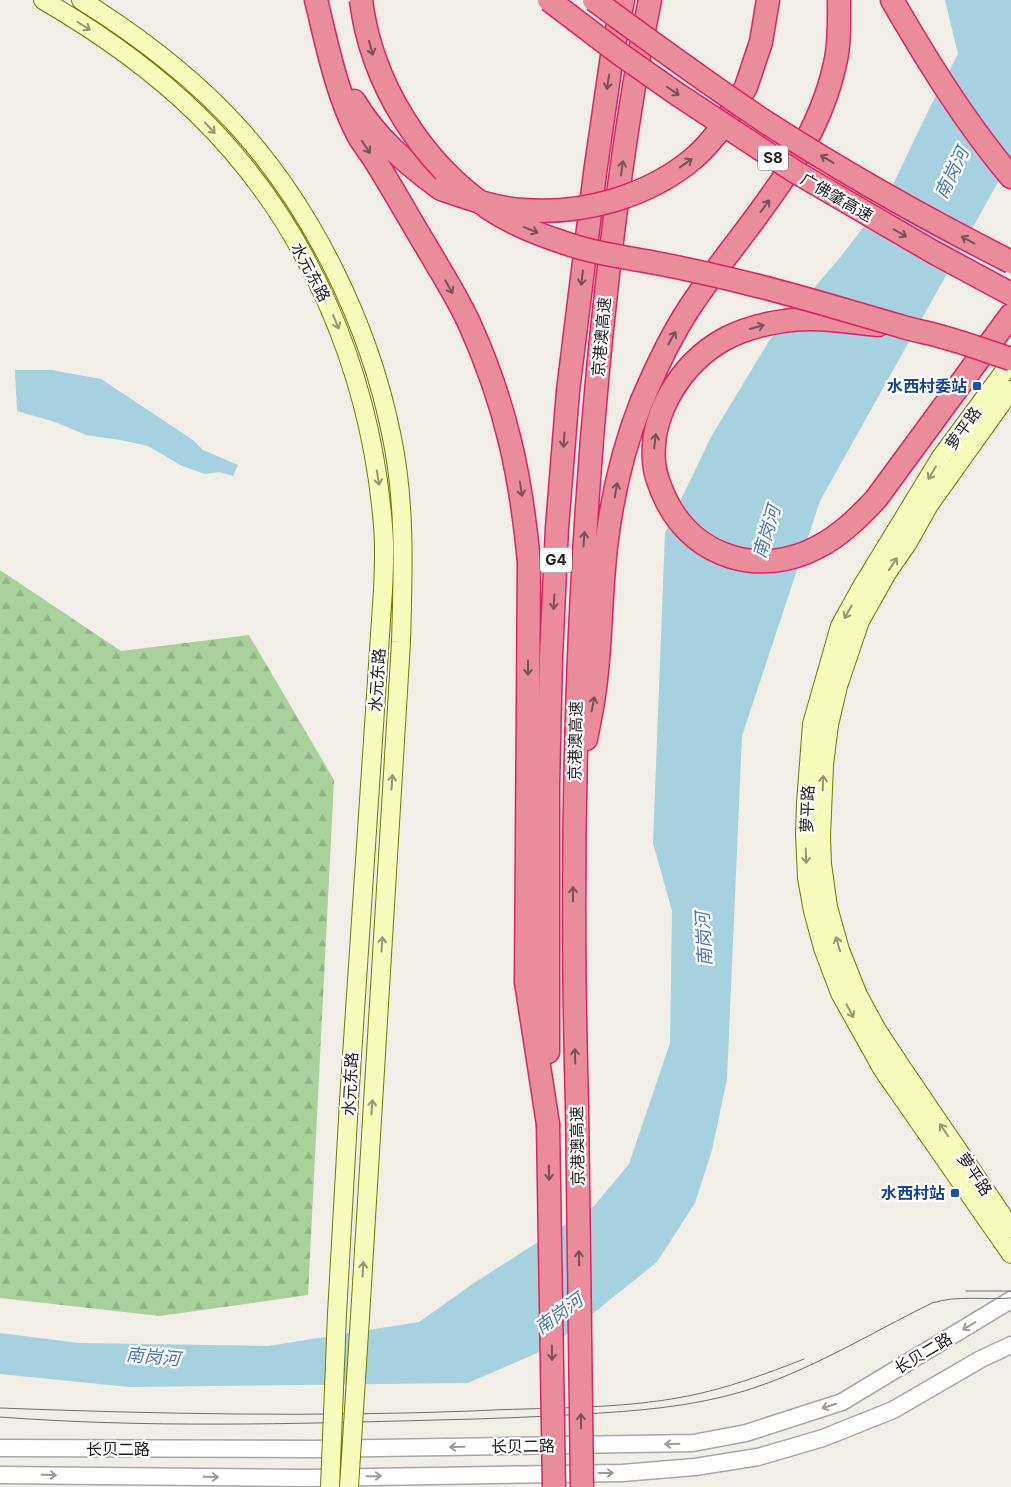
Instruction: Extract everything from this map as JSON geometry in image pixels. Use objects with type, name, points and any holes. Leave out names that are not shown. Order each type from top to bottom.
[{"type":"highway","points":[[316,0],[341,94],[358,135],[381,169],[470,323],[497,390],[518,472],[525,514],[529,562],[526,982],[548,1124]]},
{"type":"highway","points":[[362,0],[367,33],[375,59],[400,113],[441,167],[489,208],[511,221],[593,251],[692,270],[799,296],[901,327],[946,338],[1011,361]]},
{"type":"highway","name":"广佛肇高速","points":[[549,0],[676,94],[794,171],[925,247],[1011,294]]},
{"type":"highway","name":"广佛肇高速","points":[[594,0],[662,51],[768,123],[955,234],[1011,262]]},
{"type":"highway","name":"京港澳高速","points":[[554,1487],[548,1124],[548,785],[551,657],[557,528],[568,392],[593,183],[613,49],[623,0]]},
{"type":"highway","name":"京港澳高速","points":[[582,1487],[574,1000],[574,803],[581,580],[590,449],[607,274],[626,136],[650,0]]},
{"type":"highway","points":[[330,54],[355,103],[374,130],[404,161],[441,189],[479,202],[522,210],[563,211],[599,205],[634,193],[670,175],[695,157],[723,126],[746,87],[761,42],[768,0]]},
{"type":"highway","points":[[574,803],[594,694],[607,539],[620,465],[640,405],[662,356],[690,307],[773,196],[818,116],[835,63],[839,32],[839,0]]},
{"type":"highway","points":[[892,0],[926,58],[966,119],[987,149],[1011,177]]},
{"type":"highway","points":[[910,0],[926,58]]},
{"type":"highway","points":[[901,327],[808,320],[785,321],[742,332],[722,340],[704,353],[686,371],[675,387],[658,422],[654,444],[654,464],[660,489],[673,514],[689,532],[716,552],[736,559],[764,562],[785,560],[802,555],[820,546],[856,519],[876,499],[1011,314]]},
{"type":"main road","name":"水元东路","points":[[43,0],[96,33],[157,78],[198,114],[246,169],[273,205],[319,284],[349,357],[363,402],[379,486],[383,527],[383,590],[349,1101],[337,1314],[330,1487]]},
{"type":"main road","name":"水元东路","points":[[81,0],[120,24],[208,97],[240,130],[272,170],[311,227],[340,280],[366,344],[392,434],[398,474],[404,549],[401,642],[349,1487]]},
{"type":"main road","name":"萝平路","points":[[1011,361],[942,457],[861,588],[840,626],[812,724],[805,826],[806,878],[813,912],[823,948],[840,993],[883,1070],[1011,1254]]},
{"type":"main road","name":"萝平路","points":[[1011,390],[929,505],[887,572],[860,621],[838,686],[829,725],[824,765],[821,836],[822,864],[828,907],[840,950],[858,995],[897,1060],[1011,1228]]},
{"type":"street","name":"长贝二路","points":[[0,1448],[313,1449],[693,1443],[746,1433],[842,1402],[1011,1300]]},
{"type":"street","name":"长贝二路","points":[[0,1475],[308,1478],[622,1473],[695,1467],[758,1457],[823,1438],[892,1410],[981,1359],[1011,1345]]},
{"type":"green space","points":[[0,570],[121,651],[249,635],[334,780],[308,1295],[160,1316],[0,1298]]},
{"type":"water","name":"南岗河","points":[[945,0],[1011,0],[1011,159],[820,501],[742,736],[727,1079],[712,1150],[695,1203],[657,1262],[551,1347],[468,1383],[129,1387],[0,1374],[0,1333],[79,1343],[268,1346],[419,1322],[474,1283],[594,1206],[629,1164],[670,1043],[672,911],[653,843],[665,533],[711,437],[769,341],[842,255],[888,195],[931,105],[958,54]]},
{"type":"water","points":[[15,370],[51,370],[101,379],[193,440],[203,450],[238,465],[233,476],[219,472],[205,474],[182,466],[148,446],[86,435],[55,422],[17,411]]},
{"type":"tram line","points":[[966,1291],[1011,1291]]},
{"type":"tram line","points":[[0,1417],[109,1423],[273,1424],[510,1418],[663,1408],[721,1397],[766,1384],[838,1352],[932,1303],[961,1298],[1011,1298]]},
{"type":"tram line","points":[[0,1408],[118,1412],[295,1414],[413,1413],[608,1406],[635,1404],[703,1393],[747,1380],[804,1359]]},
{"type":"place","name":"水西村委站","points":[[977,386]]},
{"type":"place","name":"水西村站","points":[[955,1193]]}]
